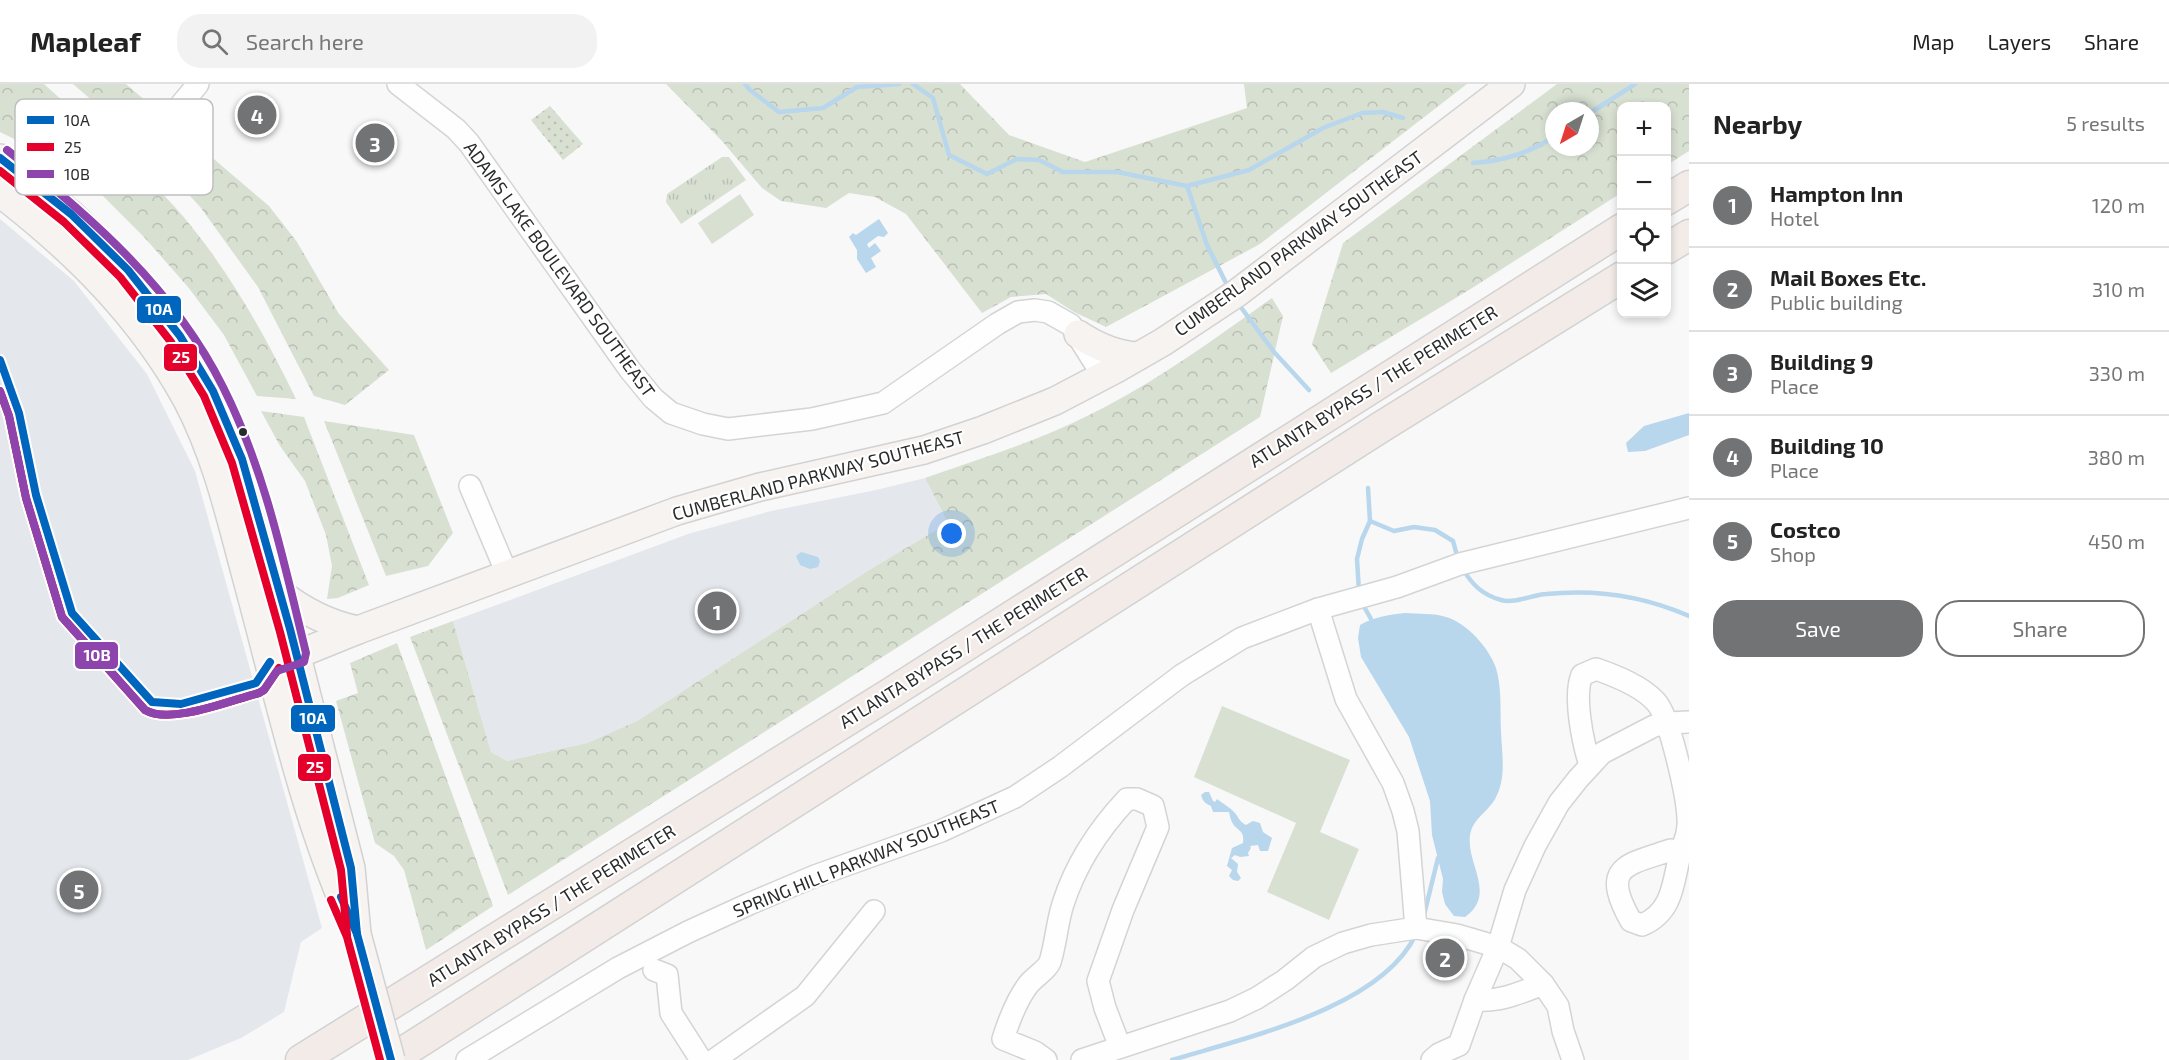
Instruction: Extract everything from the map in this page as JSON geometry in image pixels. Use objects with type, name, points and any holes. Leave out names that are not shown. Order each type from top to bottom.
[{"type":"highway","points":[[1671,197],[1689,186]]},
{"type":"highway","name":"ATLANTA BYPASS / THE PERIMETER","points":[[301,1060],[881,699],[1617,232]]},
{"type":"highway","points":[[1671,246],[1689,235]]},
{"type":"highway","points":[[391,1060],[1372,433],[1617,280]]},
{"type":"main road","name":"CUMBERLAND PARKWAY SOUTHEAST","points":[[270,662],[296,656],[358,630],[701,504],[760,487],[905,456],[968,436],[1028,413],[1138,356],[1237,293],[1507,86]]},
{"type":"main road","points":[[0,158],[15,170]]},
{"type":"main road","points":[[0,193],[47,229],[108,289],[135,321],[173,376],[202,432],[214,461],[270,662],[277,701],[327,862],[357,934],[391,1060]]},
{"type":"main road","points":[[47,195],[71,214],[128,270],[180,336],[213,391],[237,448],[279,592],[351,868],[357,934]]},
{"type":"main road","points":[[1078,334],[1093,344],[1138,356]]},
{"type":"main road","points":[[279,592],[315,616],[358,630]]},
{"type":"street","points":[[185,99],[198,84]]},
{"type":"street","name":"ADAMS LAKE BOULEVARD SOUTHEAST","points":[[398,84],[456,129],[469,143],[623,362],[653,398],[671,413],[703,424],[728,429],[812,419],[883,403],[970,341],[1018,312],[1035,310],[1048,312],[1065,321],[1078,334],[1103,376]]},
{"type":"street","points":[[470,486],[508,576]]},
{"type":"street","name":"SPRING HILL PARKWAY SOUTHEAST","points":[[467,1060],[618,968],[649,963],[748,904],[815,876],[941,831],[1015,797],[1053,772],[1156,693],[1242,638],[1318,609],[1397,587],[1460,564],[1689,508]]},
{"type":"street","points":[[1318,609],[1346,699],[1393,783],[1403,811],[1408,831],[1416,928]]},
{"type":"street","points":[[1590,765],[1582,730],[1578,683],[1582,675],[1596,669],[1638,688],[1658,704],[1668,723],[1687,804],[1687,836],[1680,854]]},
{"type":"street","points":[[1432,1060],[1439,1054],[1461,1053],[1479,991],[1498,947],[1515,890],[1535,846],[1559,803],[1602,753],[1654,726],[1689,722]]},
{"type":"street","points":[[1046,1060],[1035,1052],[1004,1039],[1009,1022],[1028,985],[1049,964],[1070,883],[1083,858],[1111,816],[1127,799],[1137,799],[1153,806],[1158,827],[1123,910],[1098,981],[1120,1047]]},
{"type":"street","points":[[714,1060],[805,996],[874,911]]},
{"type":"street","points":[[1082,1060],[1230,1011],[1285,980],[1314,957],[1343,943],[1371,935],[1416,928],[1457,935],[1498,947],[1518,958],[1558,1006],[1563,1031],[1573,1060]]},
{"type":"street","points":[[1457,935],[1480,969],[1479,991]]},
{"type":"street","points":[[649,963],[667,975],[671,1013],[701,1060]]},
{"type":"street","points":[[1479,991],[1490,1001],[1509,997],[1542,984]]},
{"type":"shaded area","points":[[0,219],[74,281],[147,374],[195,471],[322,928],[301,942],[284,1012],[241,1038],[188,1060],[0,1060]]},
{"type":"shaded area","points":[[925,478],[948,523],[869,570],[637,721],[587,743],[507,761],[491,752],[453,621],[688,534],[771,511]]},
{"type":"green space","points":[[0,84],[44,84],[61,99],[15,99],[15,139],[0,132]]},
{"type":"green space","points":[[73,84],[126,84],[144,99],[90,99]]},
{"type":"green space","points":[[666,84],[960,84],[1009,135],[1085,162],[1247,108],[1244,84],[1467,84],[1260,244],[1106,327],[1074,312],[1046,294],[1011,297],[982,313],[906,214],[875,197],[849,193],[826,208],[781,201],[762,188],[722,141]]},
{"type":"green space","points":[[1557,84],[1689,84],[1689,151],[1671,162],[1671,102],[1617,102],[1617,196],[1469,290],[1331,373],[1312,344],[1343,243]]},
{"type":"green space","points":[[550,106],[583,144],[563,160],[531,120]]},
{"type":"green space","points":[[722,157],[729,157],[746,180],[681,224],[666,202],[667,194]]},
{"type":"green space","points":[[213,158],[269,206],[297,242],[339,314],[389,370],[345,405],[314,396],[258,287],[189,195],[213,195]]},
{"type":"green space","points":[[740,194],[754,215],[712,244],[698,223]]},
{"type":"green space","points":[[102,195],[164,195],[193,228],[242,298],[296,399],[257,396],[224,335],[188,287],[144,237]]},
{"type":"green space","points":[[1272,298],[1283,316],[1260,417],[508,895],[410,637],[453,621],[491,752],[507,761],[587,743],[637,721],[869,570],[948,523],[925,478],[1030,441],[1115,402],[1184,360]]},
{"type":"green space","points":[[261,411],[304,417],[369,585],[338,598],[327,599],[332,566],[326,535],[305,481],[280,446]]},
{"type":"green space","points":[[324,421],[414,435],[453,533],[428,566],[386,576]]},
{"type":"green space","points":[[397,643],[493,906],[426,950],[404,870],[394,856],[375,843],[336,701],[358,693],[350,663]]},
{"type":"green space","points":[[1222,706],[1350,760],[1320,832],[1359,849],[1329,920],[1267,892],[1296,823],[1194,777]]},
{"type":"water","points":[[879,219],[888,233],[884,237],[878,236],[867,244],[869,248],[875,243],[881,251],[871,258],[876,267],[866,273],[857,259],[857,250],[849,237],[853,233],[856,235]]},
{"type":"water","points":[[1689,413],[1689,435],[1645,451],[1628,452],[1626,443],[1644,426]]},
{"type":"water","points":[[801,552],[818,557],[820,561],[818,567],[810,569],[800,565],[796,556]]},
{"type":"water","points":[[1405,613],[1441,616],[1462,625],[1488,652],[1498,676],[1503,756],[1502,780],[1495,800],[1472,828],[1471,851],[1479,886],[1479,897],[1475,908],[1465,917],[1454,916],[1445,904],[1442,892],[1443,879],[1432,835],[1430,801],[1409,737],[1361,657],[1358,638],[1360,625],[1381,617]]},
{"type":"water","points":[[1209,792],[1213,801],[1217,799],[1231,809],[1246,825],[1253,821],[1260,823],[1263,832],[1272,838],[1268,851],[1260,851],[1258,845],[1250,846],[1249,856],[1235,855],[1231,858],[1238,864],[1237,872],[1241,878],[1238,881],[1229,876],[1232,870],[1227,866],[1232,848],[1243,843],[1243,835],[1234,825],[1229,812],[1213,812],[1211,806],[1201,795]]},
{"type":"waterway","points":[[745,84],[779,112],[823,108],[857,87],[899,84]]},
{"type":"waterway","points":[[913,84],[933,98],[949,155],[987,174],[1017,159],[1039,160],[1063,172],[1117,172],[1187,186],[1249,170],[1323,128],[1362,113],[1383,112],[1403,118]]},
{"type":"waterway","points":[[1599,107],[1635,84]]},
{"type":"waterway","points":[[1473,163],[1515,155],[1545,142]]},
{"type":"waterway","points":[[1187,186],[1207,245],[1228,287]]},
{"type":"waterway","points":[[1237,302],[1274,352],[1309,390]]},
{"type":"waterway","points":[[1359,592],[1357,559],[1370,521],[1368,488]]},
{"type":"waterway","points":[[1370,521],[1394,531],[1414,527],[1435,530],[1453,541],[1458,559]]},
{"type":"waterway","points":[[1463,569],[1479,589],[1501,600],[1512,601],[1564,593],[1601,593],[1655,603],[1689,616]]},
{"type":"waterway","points":[[1362,603],[1371,619]]},
{"type":"waterway","points":[[1424,915],[1438,858]]},
{"type":"waterway","points":[[1172,1060],[1272,1030],[1343,1001],[1374,982],[1399,960],[1416,934]]},
{"type":"transit line","name":"10B","points":[[7,150],[15,157]]},
{"type":"transit line","name":"10A","points":[[0,158],[15,170]]},
{"type":"transit line","name":"25","points":[[0,171],[15,183]]},
{"type":"transit line","name":"25","points":[[30,195],[64,222],[120,277],[171,342],[204,396],[232,463],[280,632],[341,870],[347,935]]},
{"type":"transit line","name":"10A","points":[[47,195],[71,214],[128,270],[180,336],[213,391],[242,459],[290,629],[351,868],[357,934]]},
{"type":"transit line","name":"10B","points":[[0,391],[9,416],[26,498],[62,617],[145,710],[156,714],[185,713],[259,693],[264,690],[277,671],[304,662],[306,653],[272,517],[251,451],[223,387],[203,351],[155,287],[128,257],[61,195]]},
{"type":"transit line","name":"10A","points":[[0,360],[19,413],[36,495],[72,613],[152,702],[181,704],[256,683],[270,662]]},
{"type":"transit line","name":"25","points":[[0,391],[9,416],[26,498],[62,617],[145,710],[156,714],[185,713],[259,693],[264,690],[279,668]]},
{"type":"transit line","name":"10A","points":[[341,897],[357,934],[391,1060]]},
{"type":"transit line","name":"25","points":[[331,900],[347,937],[380,1060]]},
{"type":"place","name":"Building 10","points":[[257,115]]},
{"type":"place","name":"Building 9","points":[[375,143]]},
{"type":"place","name":"Hampton Inn","points":[[717,611]]},
{"type":"place","name":"Costco","points":[[79,890]]},
{"type":"place","name":"Mail Boxes Etc.","points":[[1445,958]]}]
